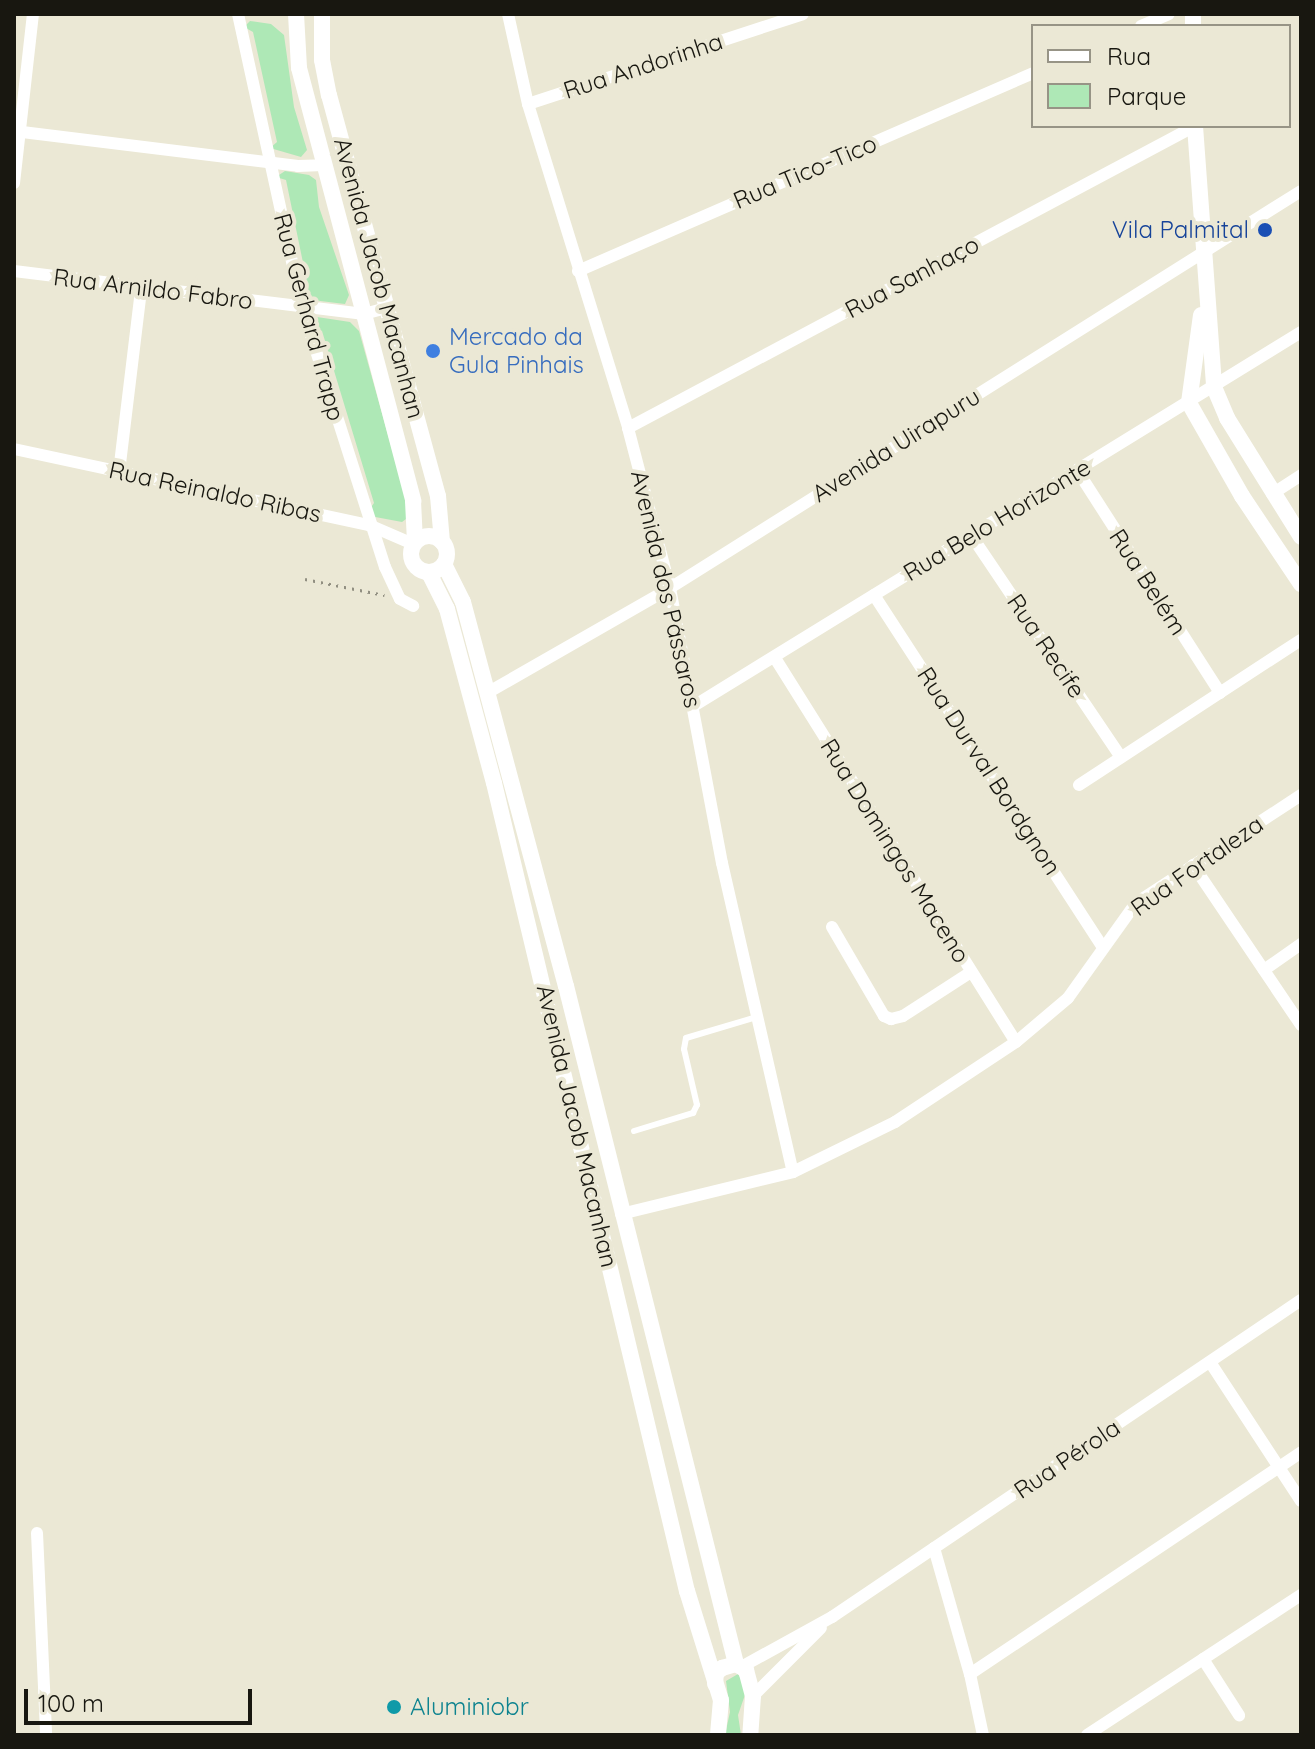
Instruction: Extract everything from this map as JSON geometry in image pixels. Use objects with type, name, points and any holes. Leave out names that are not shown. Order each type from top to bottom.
[{"type":"main road","name":"Avenida Jacob Macanhan","points":[[296,14],[299,68],[413,501],[414,543]]},
{"type":"main road","name":"Avenida Jacob Macanhan","points":[[322,14],[322,60],[329,95],[438,496],[442,542]]},
{"type":"main road","points":[[1195,128],[1214,387],[1227,418],[1301,537]]},
{"type":"main road","points":[[1205,285],[1189,403],[1242,496],[1301,584]]},
{"type":"main road","points":[[425,536],[442,542],[447,552],[444,564],[429,573],[413,565],[410,553],[414,543],[425,536]]},
{"type":"main road","name":"Avenida Jacob Macanhan","points":[[444,564],[463,602],[566,986],[621,1214],[739,1665],[751,1679],[750,1735]]},
{"type":"main road","name":"Avenida Jacob Macanhan","points":[[429,573],[447,609],[470,688],[687,1591],[722,1708],[718,1735]]},
{"type":"main road","points":[[715,1684],[716,1673],[739,1665]]},
{"type":"street","points":[[14,183],[17,131],[33,14]]},
{"type":"street","name":"Rua Gerhard Trapp","points":[[238,14],[302,307],[369,525],[400,599]]},
{"type":"street","name":"Avenida dos Pássaros","points":[[508,14],[528,104],[628,428],[670,588],[722,863],[793,1172]]},
{"type":"street","name":"Rua Andorinha","points":[[528,104],[803,14]]},
{"type":"street","points":[[1146,24],[1169,14]]},
{"type":"street","name":"Rua Tico-Tico","points":[[578,271],[1031,74]]},
{"type":"street","name":"Rua Sanhaço","points":[[628,428],[1191,128]]},
{"type":"street","points":[[17,131],[270,162],[323,165]]},
{"type":"street","name":"Avenida Uirapuru","points":[[487,693],[670,588],[1301,191]]},
{"type":"street","name":"Rua Arnildo Fabro","points":[[14,271],[364,314],[387,308]]},
{"type":"street","points":[[119,472],[141,289]]},
{"type":"street","name":"Rua Belo Horizonte","points":[[692,707],[1301,332]]},
{"type":"street","name":"Rua Reinaldo Ribas","points":[[14,449],[369,525],[414,543]]},
{"type":"street","name":"Rua Belém","points":[[1077,470],[1220,693]]},
{"type":"street","points":[[1272,494],[1301,475]]},
{"type":"street","name":"Rua Recife","points":[[971,535],[1121,757]]},
{"type":"street","name":"Rua Durval Bordgnon","points":[[874,595],[1103,947]]},
{"type":"street","points":[[400,599],[413,606]]},
{"type":"street","points":[[1079,785],[1301,640]]},
{"type":"street","name":"Rua Domingos Maceno","points":[[775,658],[1016,1042]]},
{"type":"street","name":"Rua Fortaleza","points":[[621,1214],[793,1172],[895,1122],[1016,1042],[1068,998],[1136,903],[1301,795]]},
{"type":"street","points":[[1193,865],[1301,1025]]},
{"type":"street","points":[[832,927],[884,1016],[891,1019],[903,1016],[971,972]]},
{"type":"street","points":[[1264,970],[1301,944]]},
{"type":"street","name":"Rua Pérola","points":[[739,1665],[832,1617],[1301,1300]]},
{"type":"street","points":[[1210,1362],[1301,1501]]},
{"type":"street","points":[[970,1674],[1301,1452]]},
{"type":"street","points":[[37,1533],[46,1735]]},
{"type":"street","points":[[934,1548],[970,1674],[983,1735]]},
{"type":"street","points":[[1087,1735],[1301,1595]]},
{"type":"street","name":"Rua Pérola","points":[[753,1696],[832,1617]]},
{"type":"street","points":[[1203,1659],[1239,1715]]},
{"type":"lane","points":[[634,1131],[693,1113],[697,1105],[684,1049],[686,1038],[757,1017]]},
{"type":"path","points":[[305,579],[400,599]]},
{"type":"green space","points":[[250,21],[271,24],[284,35],[294,107],[307,150],[301,157],[270,148],[277,142],[253,32],[244,27]]},
{"type":"green space","points":[[285,171],[309,175],[316,180],[319,207],[349,295],[345,304],[304,299],[301,292],[308,287],[286,180],[276,177]]},
{"type":"green space","points":[[317,317],[350,322],[359,331],[407,503],[406,519],[402,522],[370,516],[369,510],[374,503],[322,331],[310,322]]},
{"type":"green space","points":[[738,1674],[747,1689],[738,1715],[741,1735],[725,1735],[730,1712],[726,1681]]},
{"type":"place","name":"Vila Palmital","points":[[1265,230]]},
{"type":"place","name":"Mercado da Gula Pinhais","points":[[433,351]]},
{"type":"place","name":"Aluminiobr","points":[[394,1707]]}]
